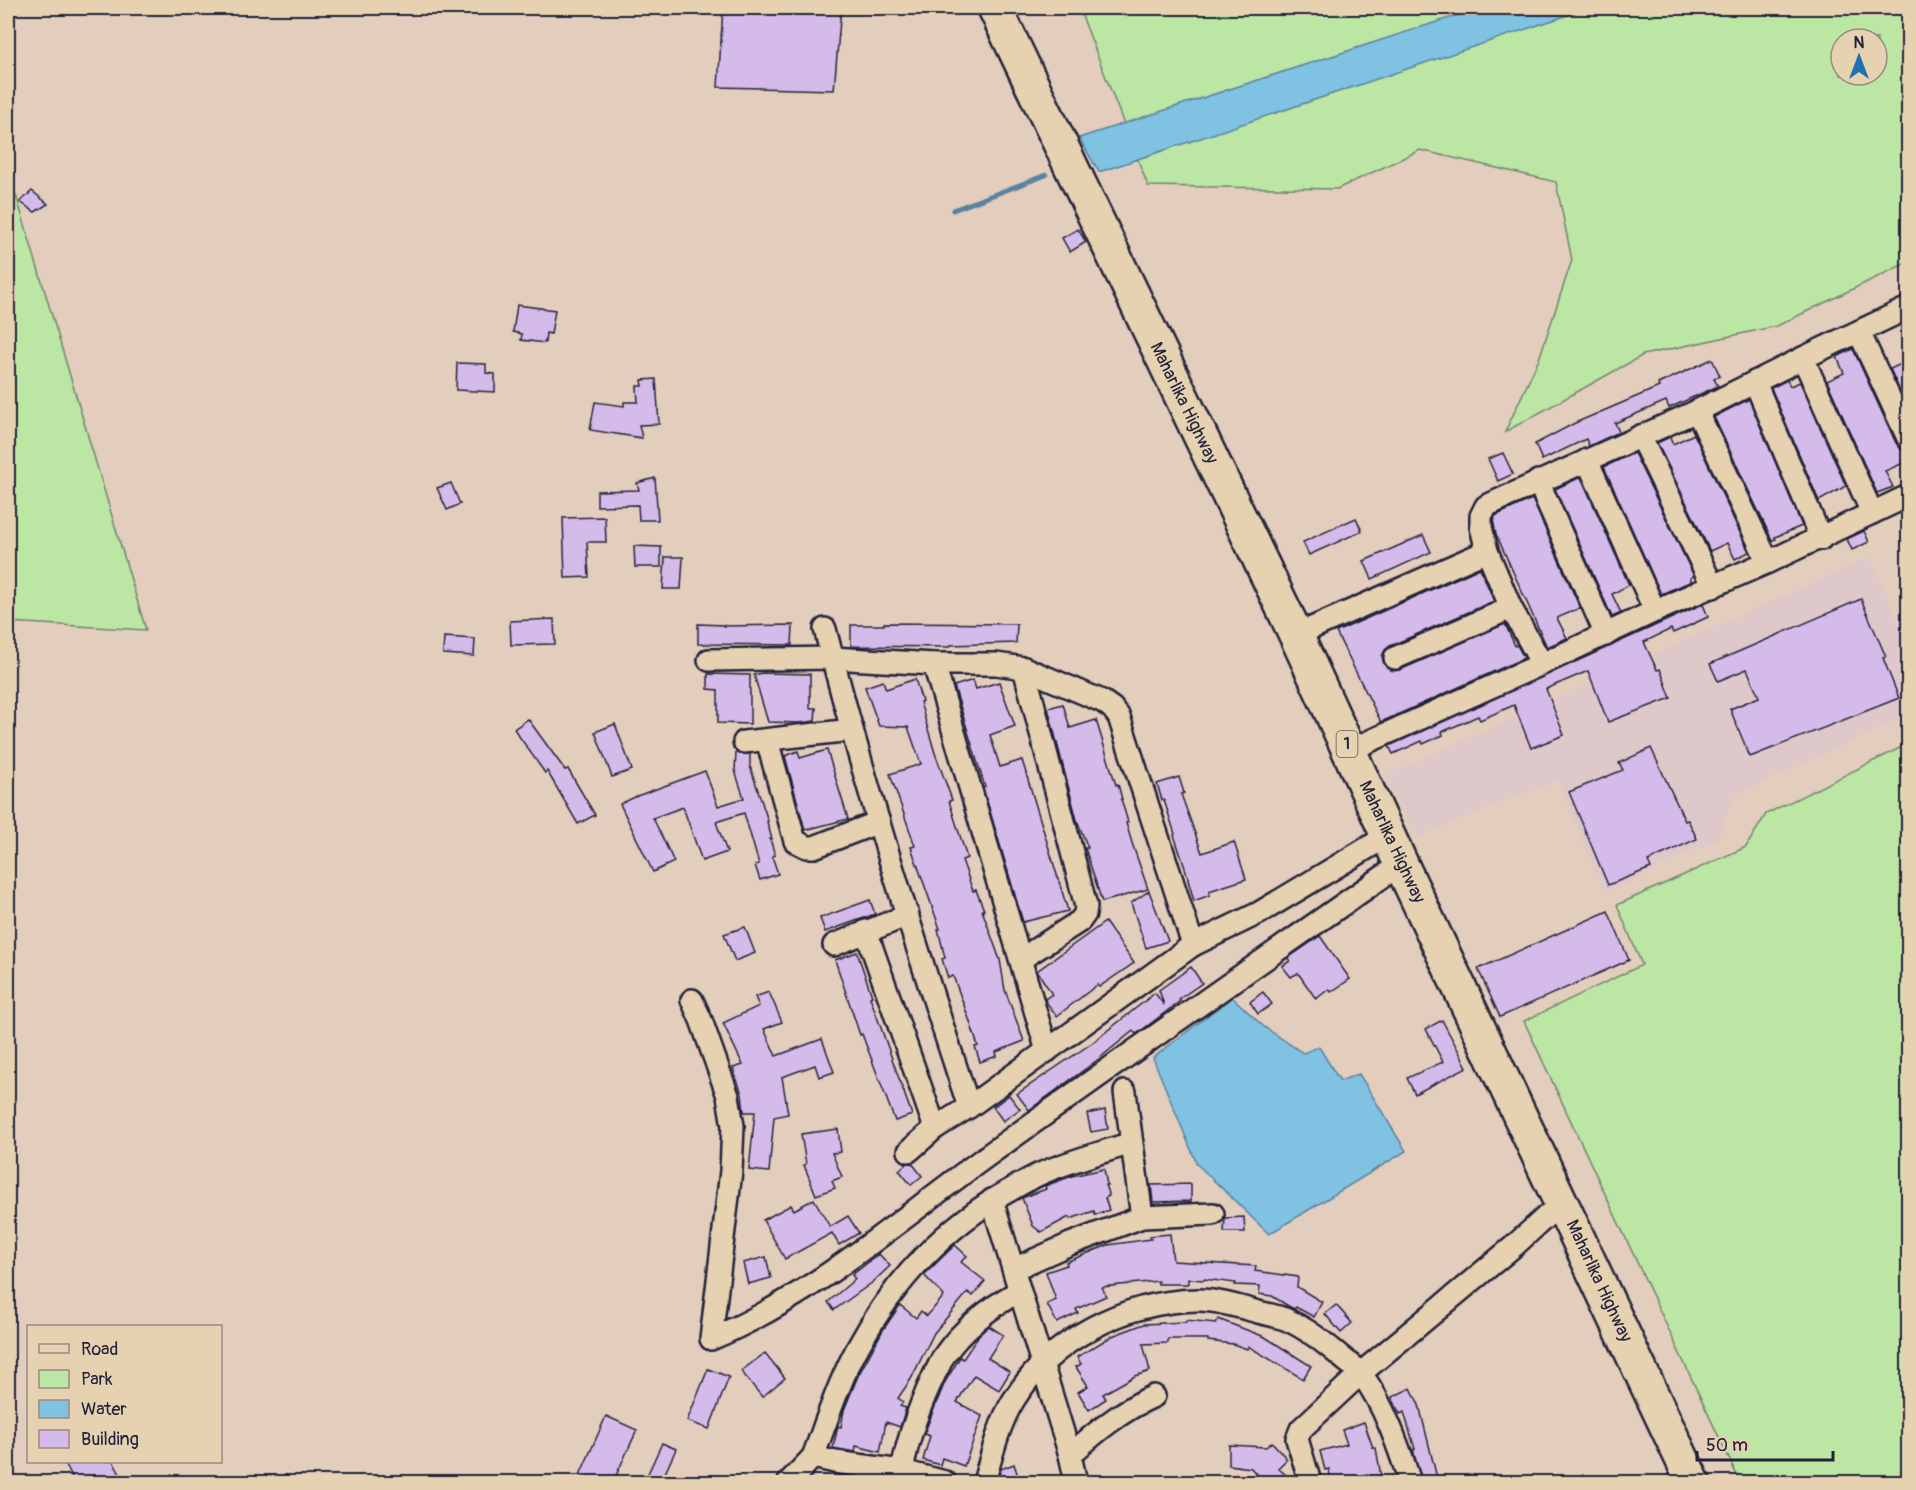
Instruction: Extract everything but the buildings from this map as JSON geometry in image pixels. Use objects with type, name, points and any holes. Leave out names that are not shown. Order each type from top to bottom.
[{"type":"highway","name":"Maharlika Highway","points":[[995,8],[1296,635],[1693,1482]]},
{"type":"street","points":[[1542,664],[1511,608],[1487,551],[1481,527],[1481,516],[1486,506],[1697,411],[1908,308]]},
{"type":"street","points":[[1859,332],[1908,438]]},
{"type":"street","points":[[1803,358],[1872,513]]},
{"type":"street","points":[[1755,382],[1821,538]]},
{"type":"street","points":[[1697,411],[1768,562]]},
{"type":"street","points":[[1640,436],[1713,587]]},
{"type":"street","points":[[1587,460],[1655,611]]},
{"type":"street","points":[[1538,481],[1606,635]]},
{"type":"street","points":[[1350,750],[1821,538],[1908,496]]},
{"type":"street","points":[[1296,635],[1487,551]]},
{"type":"street","points":[[1395,658],[1511,608]]},
{"type":"street","points":[[825,629],[879,822],[935,1006],[969,1107]]},
{"type":"street","points":[[709,660],[832,658],[934,664],[996,664],[1024,668],[1102,701],[1119,717],[1193,945]]},
{"type":"street","points":[[934,664],[1047,1051]]},
{"type":"street","points":[[1021,959],[1080,921],[1085,914],[1086,906],[1024,668]]},
{"type":"street","points":[[744,742],[852,730]]},
{"type":"street","points":[[767,740],[795,841],[807,847],[814,847],[879,822]]},
{"type":"street","points":[[909,1151],[935,1128],[969,1107],[1193,945],[1395,849]]},
{"type":"street","points":[[692,1000],[728,1096],[733,1126],[731,1172],[711,1339],[742,1326],[788,1299],[871,1244],[969,1169],[1130,1052],[1395,849]]},
{"type":"street","points":[[834,945],[908,915]]},
{"type":"street","points":[[866,931],[935,1128]]},
{"type":"street","points":[[1125,1092],[1142,1217]]},
{"type":"street","points":[[789,1482],[813,1457],[857,1347],[875,1318],[916,1263],[954,1227],[992,1200],[1040,1174],[1131,1143]]},
{"type":"street","points":[[992,1200],[1043,1362],[1076,1482]]},
{"type":"street","points":[[1310,1482],[1297,1439],[1298,1434],[1361,1373],[1514,1246],[1562,1202]]},
{"type":"street","points":[[1014,1269],[1070,1244],[1142,1217],[1214,1214]]},
{"type":"street","points":[[901,1477],[911,1431],[945,1353],[990,1308],[1019,1291]]},
{"type":"street","points":[[984,1482],[997,1435],[1013,1401],[1043,1362],[1082,1333],[1120,1314],[1155,1303],[1199,1299],[1244,1308],[1286,1320],[1322,1342],[1361,1373],[1384,1415],[1410,1482]]},
{"type":"street","points":[[1070,1455],[1118,1416],[1154,1396]]},
{"type":"street","points":[[813,1457],[901,1477],[945,1482]]},
{"type":"shaded area","points":[[1870,557],[1908,644],[1908,715],[1734,795],[1716,840],[1605,893],[1557,780],[1417,837],[1385,776]]},
{"type":"green space","points":[[1079,8],[1908,8],[1908,262],[1777,326],[1643,355],[1505,432],[1539,359],[1572,260],[1556,182],[1420,150],[1337,189],[1148,186]]},
{"type":"green space","points":[[8,191],[16,195],[146,630],[8,622]]},
{"type":"green space","points":[[1908,744],[1908,1482],[1740,1482],[1524,1021],[1642,965],[1617,905],[1746,847],[1766,814]]},
{"type":"water","points":[[1480,8],[1589,8],[1099,172],[1079,138]]},
{"type":"water","points":[[1232,997],[1263,1026],[1303,1053],[1319,1047],[1340,1081],[1359,1074],[1406,1151],[1269,1234],[1197,1164],[1153,1058]]},
{"type":"waterway","points":[[953,210],[1046,175]]}]
